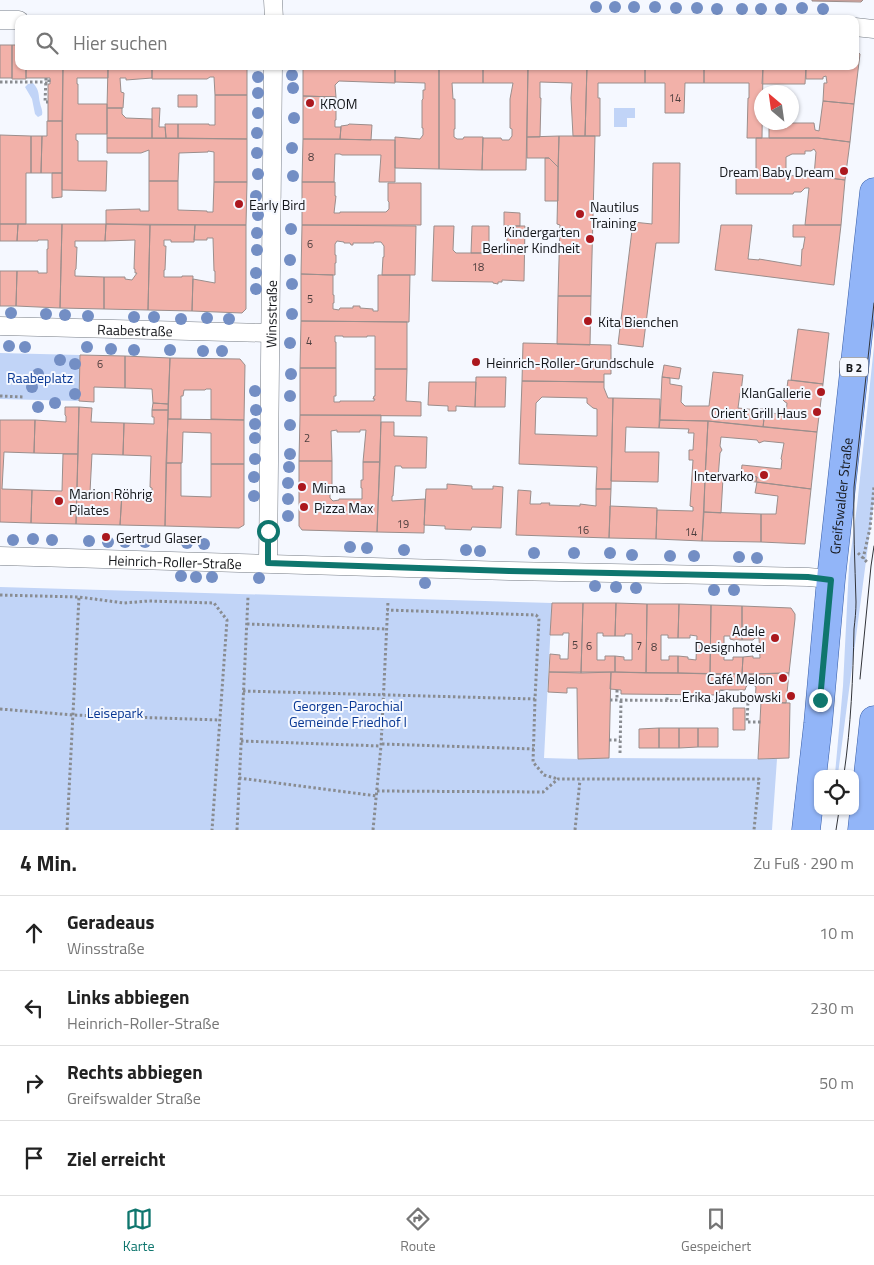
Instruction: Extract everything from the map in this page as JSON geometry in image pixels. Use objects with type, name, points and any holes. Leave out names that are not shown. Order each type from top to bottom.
[{"type":"main road","name":"Greifswalder Straße","points":[[806,830],[831,580],[874,192]]},
{"type":"main road","points":[[862,830],[874,720]]},
{"type":"street","points":[[274,0],[274,15]]},
{"type":"street","points":[[0,20],[15,20]]},
{"type":"street","points":[[859,27],[874,29]]},
{"type":"street","name":"Winsstraße","points":[[268,563],[273,70]]},
{"type":"street","name":"Raabestraße","points":[[0,326],[270,333]]},
{"type":"street","name":"Heinrich-Roller-Straße","points":[[0,556],[509,571],[808,577],[831,580]]},
{"type":"path","points":[[0,82],[46,80],[45,102],[48,102]]},
{"type":"path","points":[[0,396],[24,397]]},
{"type":"path","points":[[864,559],[870,528],[874,487]]},
{"type":"path","points":[[858,553],[867,562]]},
{"type":"path","points":[[0,595],[78,597],[124,603],[149,601],[214,603],[227,620],[212,830]]},
{"type":"path","points":[[67,830],[78,597]]},
{"type":"path","points":[[237,830],[248,597]]},
{"type":"path","points":[[373,830],[381,745],[388,601]]},
{"type":"path","points":[[388,610],[536,615],[539,618],[533,762],[544,775],[558,780],[759,779],[754,830]]},
{"type":"path","points":[[247,624],[387,629]]},
{"type":"path","points":[[617,690],[619,700],[620,753]]},
{"type":"path","points":[[722,690],[722,701]]},
{"type":"path","points":[[243,691],[535,699]]},
{"type":"path","points":[[667,694],[667,700]]},
{"type":"path","points":[[755,698],[748,698],[747,722],[760,722]]},
{"type":"path","points":[[610,700],[748,701]]},
{"type":"path","points":[[0,709],[73,715],[219,720]]},
{"type":"path","points":[[610,740],[620,740]]},
{"type":"path","points":[[241,741],[534,749]]},
{"type":"path","points":[[239,778],[377,796]]},
{"type":"path","points":[[377,791],[543,792],[558,780]]},
{"type":"path","points":[[575,830],[580,780]]},
{"type":"green space","points":[[33,83],[38,90],[42,110],[42,115],[38,117],[35,114],[32,99],[25,87]]},
{"type":"green space","points":[[614,108],[635,108],[635,118],[627,118],[627,127],[614,127]]},
{"type":"green space","points":[[874,346],[874,500],[839,770],[835,770],[843,686],[849,566]]},
{"type":"green space","name":"Raabeplatz","points":[[0,353],[80,355],[79,401],[0,399]]},
{"type":"green space","name":"Georgen-Parochial Gemeinde Friedhof I","points":[[0,587],[552,603],[544,758],[777,759],[772,830],[0,830]]},
{"type":"building","points":[[812,0],[863,0],[861,2]]},
{"type":"building","points":[[0,45],[12,45],[12,78],[0,78]]},
{"type":"building","points":[[12,45],[15,45],[15,70],[26,70],[26,79],[12,79]]},
{"type":"building","points":[[26,70],[63,70],[62,121],[48,121],[48,84],[50,84],[50,78],[26,78]]},
{"type":"building","points":[[63,70],[108,70],[108,78],[77,78],[78,104],[107,104],[107,134],[76,134],[78,161],[107,161],[106,191],[62,190]]},
{"type":"building","points":[[108,70],[152,70],[152,78],[126,80],[126,78],[120,78],[121,92],[124,93],[123,108],[107,108]]},
{"type":"building","points":[[152,70],[247,70],[247,95],[215,95],[214,77],[207,79],[152,79]]},
{"type":"building","points":[[303,70],[395,70],[395,83],[339,81],[335,85],[336,97],[303,96]]},
{"type":"building","points":[[395,70],[439,70],[439,169],[395,168],[395,137],[420,139],[423,135],[422,100],[425,83],[395,82]]},
{"type":"building","points":[[439,70],[483,70],[483,83],[452,83],[453,99],[455,99],[454,137],[463,139],[464,137],[483,137],[482,170],[439,169]]},
{"type":"building","points":[[483,70],[528,70],[526,170],[482,170],[483,138],[509,140],[512,136],[512,129],[510,128],[510,99],[513,83],[483,83]]},
{"type":"building","points":[[528,70],[587,70],[585,136],[573,136],[572,83],[540,82],[540,137],[527,137]]},
{"type":"building","points":[[587,70],[645,70],[645,83],[598,83],[600,136],[585,136]]},
{"type":"building","points":[[645,70],[704,70],[704,83],[685,83],[684,113],[665,113],[665,83],[645,83]]},
{"type":"building","points":[[704,70],[763,70],[763,85],[754,85],[754,130],[762,130],[762,138],[747,138],[749,83],[704,83]]},
{"type":"building","points":[[763,70],[806,70],[805,84],[762,84]]},
{"type":"building","points":[[806,70],[858,70],[854,104],[823,101],[824,83],[827,83],[826,76],[823,79],[806,79]]},
{"type":"building","points":[[178,95],[197,95],[197,107],[178,107]]},
{"type":"building","points":[[215,95],[247,95],[247,139],[178,138],[178,124],[215,125]]},
{"type":"building","points":[[303,96],[336,97],[335,127],[341,127],[340,139],[303,139]]},
{"type":"building","points":[[823,101],[854,104],[850,142],[818,138],[769,138],[769,130],[799,130],[799,123],[814,123],[815,130],[819,131]]},
{"type":"building","points":[[107,108],[122,108],[122,114],[126,118],[152,119],[152,138],[107,138]]},
{"type":"building","points":[[152,108],[160,108],[159,127],[165,127],[166,138],[152,138]]},
{"type":"building","points":[[47,121],[62,121],[62,173],[41,173],[42,136],[47,136]]},
{"type":"building","points":[[165,124],[178,124],[178,138],[166,138]]},
{"type":"building","points":[[349,124],[372,125],[371,140],[340,139],[341,126]]},
{"type":"building","points":[[0,135],[31,136],[31,173],[26,173],[26,224],[0,224]]},
{"type":"building","points":[[31,136],[42,136],[41,173],[31,173]]},
{"type":"building","points":[[559,136],[558,167],[549,158],[527,158],[527,137]]},
{"type":"building","points":[[559,136],[595,136],[591,296],[558,296],[560,225],[557,224]]},
{"type":"building","points":[[107,138],[247,139],[247,182],[214,182],[214,152],[208,151],[179,153],[178,181],[149,181],[149,150],[141,153],[107,153]]},
{"type":"building","points":[[756,138],[818,138],[850,142],[845,180],[814,176],[816,152],[814,149],[805,151],[805,154],[792,154],[786,157],[786,176],[756,175]]},
{"type":"building","points":[[303,139],[395,140],[395,182],[379,182],[381,155],[335,154],[334,182],[302,182]]},
{"type":"building","points":[[545,158],[549,158],[558,167],[558,201],[545,201]]},
{"type":"building","points":[[653,163],[680,163],[679,243],[656,243],[643,347],[618,344],[633,222],[652,224]]},
{"type":"building","points":[[52,173],[62,173],[62,197],[52,198]]},
{"type":"building","points":[[736,175],[814,176],[845,180],[841,225],[805,225],[809,188],[805,188],[801,192],[794,192],[793,194],[736,194]]},
{"type":"building","points":[[149,181],[178,181],[178,210],[207,212],[213,212],[214,182],[247,182],[246,225],[106,224],[106,210],[140,209],[140,211],[149,211]]},
{"type":"building","points":[[302,182],[335,182],[334,213],[386,212],[389,209],[388,183],[421,183],[421,225],[302,225]]},
{"type":"building","points":[[504,212],[520,213],[520,226],[504,226]]},
{"type":"building","points":[[0,224],[18,224],[17,241],[0,241]]},
{"type":"building","points":[[18,224],[62,224],[60,308],[16,306],[17,271],[47,273],[48,249],[48,240],[17,241]]},
{"type":"building","points":[[62,224],[106,224],[105,241],[75,241],[75,247],[77,247],[75,276],[104,277],[104,309],[60,308]]},
{"type":"building","points":[[106,224],[150,225],[148,310],[104,309],[104,277],[125,277],[125,279],[132,280],[137,273],[135,273],[134,269],[135,240],[105,241]]},
{"type":"building","points":[[150,225],[195,225],[194,242],[171,242],[171,240],[164,240],[164,246],[166,246],[164,277],[193,276],[192,311],[148,310]]},
{"type":"building","points":[[195,225],[246,225],[246,309],[242,313],[192,311],[193,279],[215,283],[213,238],[194,240]]},
{"type":"building","points":[[302,225],[416,226],[415,275],[382,275],[384,246],[381,242],[353,243],[351,245],[350,243],[337,241],[335,244],[335,275],[301,274]]},
{"type":"building","points":[[721,225],[752,225],[748,259],[801,266],[805,237],[793,237],[793,225],[841,225],[834,285],[715,270]]},
{"type":"building","points":[[434,226],[454,226],[453,250],[456,253],[501,253],[507,249],[507,226],[525,226],[524,281],[502,280],[498,284],[493,282],[432,281]]},
{"type":"building","points":[[472,226],[489,226],[489,253],[471,253]]},
{"type":"building","points":[[0,271],[17,271],[16,306],[0,306]]},
{"type":"building","points":[[301,274],[333,275],[333,309],[339,310],[340,308],[360,306],[360,308],[373,309],[373,311],[378,311],[378,275],[410,275],[409,322],[301,321]]},
{"type":"building","points":[[558,296],[591,296],[590,345],[557,344]]},
{"type":"building","points":[[301,321],[407,322],[407,369],[375,369],[375,336],[335,336],[336,368],[300,368]]},
{"type":"building","points":[[798,329],[829,333],[823,384],[791,380]]},
{"type":"building","points":[[523,343],[611,345],[611,374],[604,374],[604,382],[522,381]]},
{"type":"building","points":[[80,355],[125,356],[125,388],[94,387],[94,402],[79,401]]},
{"type":"building","points":[[125,356],[170,358],[168,404],[153,403],[152,389],[125,388]]},
{"type":"building","points":[[170,358],[240,359],[245,365],[244,420],[211,419],[211,389],[184,390],[183,396],[181,396],[181,419],[168,419]]},
{"type":"building","points":[[664,365],[681,368],[679,379],[662,377]]},
{"type":"building","points":[[300,368],[336,368],[336,396],[334,396],[334,402],[374,401],[375,369],[407,369],[406,401],[421,402],[421,416],[300,415]]},
{"type":"building","points":[[713,372],[743,375],[738,408],[765,409],[763,427],[708,421],[660,420],[662,377],[670,378],[670,384],[682,386],[681,402],[685,406],[709,406]]},
{"type":"building","points":[[476,377],[506,377],[505,407],[475,407]]},
{"type":"building","points":[[788,380],[823,384],[817,432],[763,427],[765,412],[778,414],[779,416],[786,414],[787,403],[782,399],[786,395]]},
{"type":"building","points":[[522,381],[604,382],[608,398],[613,398],[611,489],[596,489],[597,467],[519,464]],"holes":[[[542,397],[587,398],[587,403],[597,409],[597,436],[535,434],[536,403]]]},
{"type":"building","points":[[429,382],[476,382],[475,407],[456,406],[456,411],[448,411],[448,406],[428,405]]},
{"type":"building","points":[[613,398],[660,399],[659,428],[626,427],[625,452],[659,452],[658,482],[611,481]]},
{"type":"building","points":[[153,403],[168,404],[168,410],[152,410]]},
{"type":"building","points":[[65,407],[79,407],[78,454],[34,453],[35,420],[66,422]]},
{"type":"building","points":[[79,407],[92,408],[91,422],[124,423],[123,455],[92,454],[90,492],[122,493],[120,525],[76,524]]},
{"type":"building","points":[[152,410],[168,410],[165,526],[120,525],[122,493],[152,494],[152,488],[150,487],[151,456],[123,455],[124,423],[154,424]]},
{"type":"building","points":[[300,415],[381,415],[380,462],[363,462],[366,430],[360,430],[360,432],[331,431],[332,461],[299,461]]},
{"type":"building","points":[[168,419],[244,420],[244,464],[211,464],[211,433],[183,432],[182,463],[166,463]]},
{"type":"building","points":[[0,420],[35,420],[34,453],[4,452],[2,489],[32,490],[31,523],[0,522]]},
{"type":"building","points":[[660,420],[708,421],[702,541],[656,539],[657,510],[693,511],[693,507],[690,506],[693,460],[689,460],[689,450],[693,450],[694,433],[688,433],[689,429],[659,428]]},
{"type":"building","points":[[708,421],[817,432],[811,489],[756,482],[757,477],[741,474],[742,465],[781,469],[784,443],[764,441],[759,443],[757,440],[721,437],[720,446],[722,450],[720,453],[718,478],[705,476]]},
{"type":"building","points":[[381,422],[394,422],[394,436],[427,437],[426,468],[402,468],[401,466],[395,466],[392,496],[392,501],[425,499],[424,533],[377,532]]},
{"type":"building","points":[[63,454],[78,454],[76,524],[31,523],[32,490],[62,491]]},
{"type":"building","points":[[299,461],[332,461],[332,492],[330,492],[330,498],[333,501],[339,499],[362,499],[361,480],[363,480],[363,462],[380,462],[377,532],[302,530],[299,526]]},
{"type":"building","points":[[166,463],[181,463],[181,496],[211,497],[211,464],[244,464],[244,525],[239,528],[165,526]]},
{"type":"building","points":[[741,474],[757,477],[756,482],[740,480]]},
{"type":"building","points":[[705,476],[723,478],[721,513],[704,512]]},
{"type":"building","points":[[732,477],[740,477],[740,480],[732,479]]},
{"type":"building","points":[[757,482],[811,489],[805,544],[761,542],[761,514],[776,514],[778,496],[755,493]]},
{"type":"building","points":[[447,484],[472,486],[472,489],[493,489],[493,486],[503,487],[501,528],[472,527],[471,530],[445,529],[445,526],[424,525],[426,489],[447,489]]},
{"type":"building","points":[[596,489],[611,489],[609,538],[516,535],[518,490],[531,491],[530,504],[550,503],[549,505],[580,506],[580,504],[596,506]]},
{"type":"building","points":[[610,506],[657,508],[656,539],[609,538]]},
{"type":"building","points":[[704,512],[761,514],[761,542],[702,541]]},
{"type":"building","points":[[552,603],[583,603],[581,673],[549,672],[550,654],[560,655],[560,659],[568,659],[569,633],[550,635]]},
{"type":"building","points":[[583,603],[616,603],[615,636],[603,636],[603,633],[597,633],[597,660],[605,660],[605,656],[615,656],[615,672],[581,673]]},
{"type":"building","points":[[616,603],[647,604],[646,673],[615,672],[615,656],[624,657],[624,660],[632,660],[632,634],[615,636]]},
{"type":"building","points":[[647,604],[679,604],[678,638],[668,638],[668,635],[661,635],[661,660],[669,660],[669,656],[678,656],[678,673],[646,673]]},
{"type":"building","points":[[679,604],[711,605],[710,674],[678,673],[678,656],[696,660],[697,636],[690,635],[690,638],[678,638]]},
{"type":"building","points":[[711,605],[742,606],[742,640],[734,640],[730,639],[730,636],[724,636],[724,660],[733,660],[733,657],[743,657],[742,674],[710,674]]},
{"type":"building","points":[[742,606],[791,608],[795,614],[795,619],[789,673],[742,674],[743,657],[753,656],[753,658],[760,658],[759,638],[742,640]]},
{"type":"building","points":[[549,672],[611,672],[609,758],[578,759],[577,688],[567,688],[567,693],[548,692]]},
{"type":"building","points":[[611,672],[751,674],[750,682],[745,690],[720,690],[719,695],[621,694],[621,690],[610,689]]},
{"type":"building","points":[[789,673],[786,703],[755,702],[756,687],[750,682],[751,674]]},
{"type":"building","points":[[761,702],[790,703],[789,758],[758,759]]},
{"type":"building","points":[[733,708],[745,708],[745,730],[733,730]]},
{"type":"building","points":[[659,728],[679,728],[679,748],[659,748]]},
{"type":"building","points":[[659,728],[659,748],[639,748],[639,729]]},
{"type":"building","points":[[679,728],[698,728],[698,747],[679,748]]},
{"type":"building","points":[[698,728],[718,728],[718,747],[698,747]]},
{"type":"tram line","points":[[844,770],[850,720],[856,605],[854,487],[874,303]]},
{"type":"tram line","points":[[860,679],[874,546]]},
{"type":"tram line","points":[[836,830],[838,815]]},
{"type":"place","name":"KROM","points":[[310,103]]},
{"type":"place","name":"Dream Baby Dream","points":[[844,171]]},
{"type":"place","name":"Early Bird","points":[[239,204]]},
{"type":"place","name":"Nautilus Training","points":[[580,214]]},
{"type":"place","name":"Kindergarten Berliner Kindheit","points":[[590,239]]},
{"type":"place","name":"Kita Bienchen","points":[[588,321]]},
{"type":"place","name":"Heinrich-Roller-Grundschule","points":[[476,362]]},
{"type":"place","name":"KlanGallerie","points":[[821,392]]},
{"type":"place","name":"Orient Grill Haus","points":[[817,412]]},
{"type":"place","name":"Intervarko","points":[[764,475]]},
{"type":"place","name":"Mima","points":[[302,487]]},
{"type":"place","name":"Marion Röhrig Pilates","points":[[59,501]]},
{"type":"place","name":"Pizza Max","points":[[304,507]]},
{"type":"place","name":"Gertrud Glaser","points":[[106,537]]},
{"type":"place","name":"Adele Designhotel","points":[[775,638]]},
{"type":"place","name":"Café Melon","points":[[783,678]]},
{"type":"place","name":"Erika Jakubowski","points":[[791,696]]},
{"type":"route","points":[[268,531],[268,563],[509,571],[808,577],[831,580],[820,700]]},
{"type":"park label","name":"Leisepark","points":[[115,712]]}]
